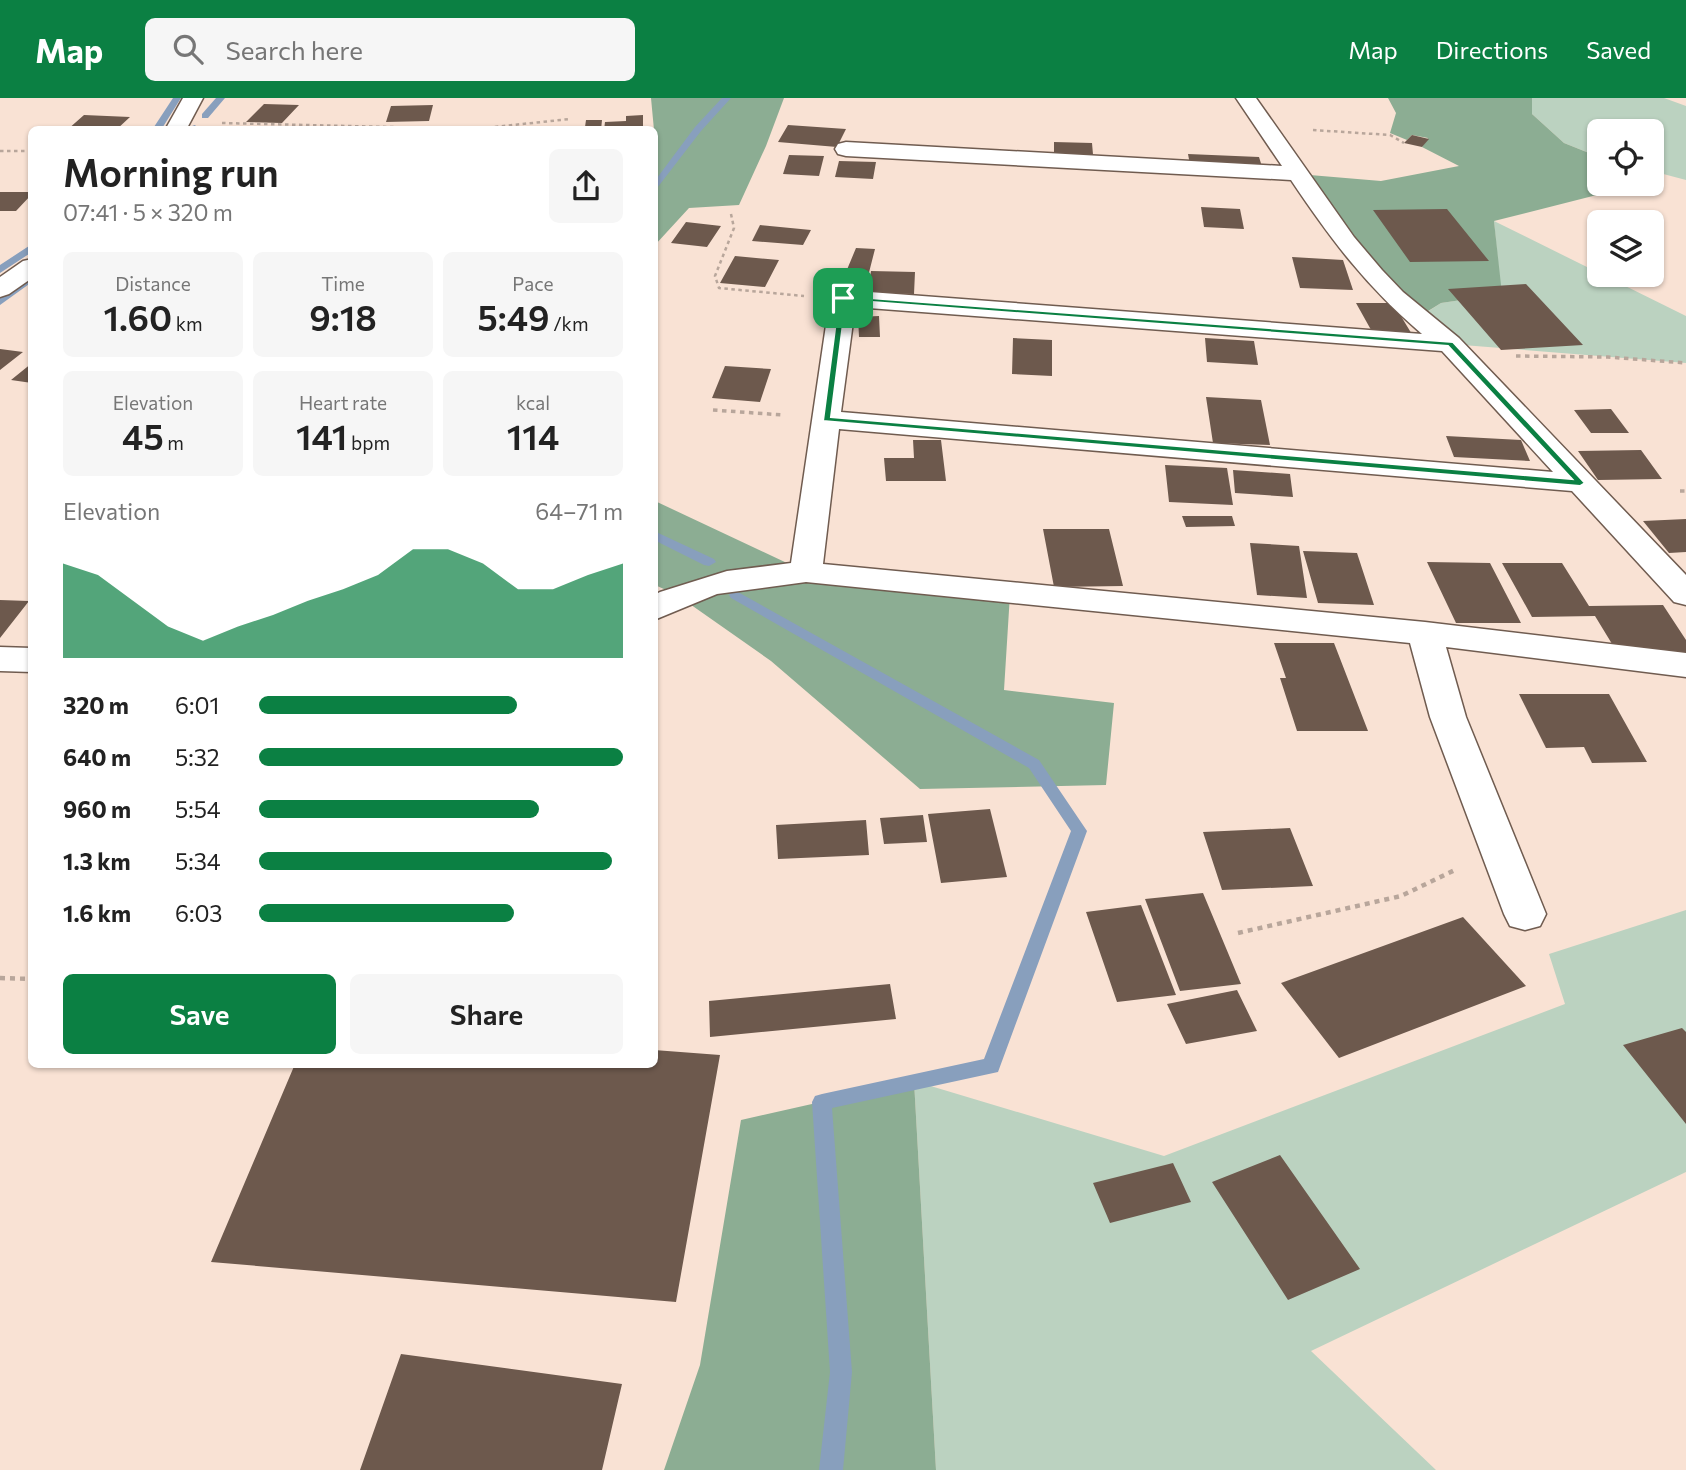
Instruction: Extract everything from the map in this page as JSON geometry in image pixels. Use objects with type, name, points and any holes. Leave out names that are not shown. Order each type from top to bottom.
[{"type":"street","points":[[178,126],[193,98]]},
{"type":"street","points":[[1246,98],[1345,242],[1373,275],[1394,297],[1455,349],[1686,594]]},
{"type":"street","points":[[846,149],[1298,174]]},
{"type":"street","points":[[0,289],[28,268]]},
{"type":"street","points":[[806,572],[843,298],[1455,349]]},
{"type":"street","points":[[826,419],[1580,483]]},
{"type":"street","points":[[658,607],[677,595],[729,580],[806,572],[1425,633],[1686,665]]},
{"type":"street","points":[[1425,633],[1448,717],[1525,914]]},
{"type":"street","points":[[0,659],[28,660]]},
{"type":"path","points":[[504,126],[570,119]]},
{"type":"path","points":[[1269,131],[1298,129],[1390,135],[1404,143]]},
{"type":"path","points":[[0,151],[28,152]]},
{"type":"path","points":[[731,214],[734,228],[715,276],[719,288],[843,298]]},
{"type":"path","points":[[1455,349],[1686,363]]},
{"type":"path","points":[[713,410],[826,419]]},
{"type":"path","points":[[1680,491],[1686,491]]},
{"type":"path","points":[[1238,933],[1401,896],[1499,850]]},
{"type":"path","points":[[0,978],[28,979]]},
{"type":"green space","points":[[651,98],[784,98],[739,205],[689,208],[658,242],[658,126],[654,126]]},
{"type":"green space","points":[[1388,98],[1532,98],[1532,114],[1564,143],[1587,152],[1587,196],[1593,196],[1494,221],[1502,294],[1441,303],[1417,318],[1298,174],[1381,181],[1459,166],[1422,147],[1428,138],[1412,135],[1407,140],[1390,133],[1396,113]]},
{"type":"green space","points":[[1532,98],[1664,98],[1686,106],[1686,180],[1664,174],[1664,119],[1587,119],[1587,152],[1564,143],[1532,114]]},
{"type":"green space","points":[[1494,221],[1587,267],[1587,287],[1627,287],[1686,316],[1686,363],[1450,344],[1418,318],[1441,303],[1501,294]]},
{"type":"green space","points":[[658,502],[806,572],[1010,594],[1004,690],[1114,703],[1106,785],[920,789],[771,661],[677,595],[658,586]]},
{"type":"green space","points":[[1686,910],[1686,1172],[1311,1351],[1436,1470],[936,1470],[914,1081],[1164,1156],[1565,1004],[1549,954]]},
{"type":"green space","points":[[914,1081],[936,1470],[664,1470],[700,1365],[741,1120]]},
{"type":"building","points":[[264,104],[299,105],[282,123],[246,122]]},
{"type":"building","points":[[433,105],[429,121],[386,122],[391,106]]},
{"type":"building","points":[[84,115],[130,117],[120,126],[72,126]]},
{"type":"building","points":[[643,115],[643,126],[604,126],[605,122],[626,121],[626,116]]},
{"type":"building","points":[[586,120],[602,120],[601,126],[585,126]]},
{"type":"building","points":[[788,125],[846,129],[837,147],[778,142]]},
{"type":"building","points":[[1412,135],[1429,139],[1422,147],[1404,143]]},
{"type":"building","points":[[1054,142],[1092,143],[1094,166],[1054,164]]},
{"type":"building","points":[[1188,154],[1259,157],[1264,173],[1191,170]]},
{"type":"building","points":[[789,155],[824,156],[819,176],[783,174]]},
{"type":"building","points":[[839,161],[876,162],[873,179],[835,177]]},
{"type":"building","points":[[0,192],[28,192],[28,198],[16,211],[0,211]]},
{"type":"building","points":[[1201,207],[1240,209],[1244,229],[1204,227]]},
{"type":"building","points":[[1447,209],[1489,261],[1410,262],[1373,210]]},
{"type":"building","points":[[686,222],[721,226],[707,247],[671,243]]},
{"type":"building","points":[[760,225],[811,230],[803,245],[752,241]]},
{"type":"building","points":[[856,248],[875,249],[864,292],[819,291],[825,270],[846,272]]},
{"type":"building","points":[[735,256],[779,260],[765,287],[720,283]]},
{"type":"building","points":[[1292,257],[1343,260],[1353,290],[1300,288]]},
{"type":"building","points":[[871,271],[915,272],[914,294],[868,293]]},
{"type":"building","points":[[1526,284],[1583,345],[1501,350],[1448,289]]},
{"type":"building","points":[[1356,303],[1393,303],[1413,336],[1375,337]]},
{"type":"building","points":[[879,316],[880,337],[859,337],[858,317]]},
{"type":"building","points":[[1013,338],[1052,340],[1052,376],[1012,374]]},
{"type":"building","points":[[1205,338],[1254,341],[1258,365],[1207,362]]},
{"type":"building","points":[[0,349],[23,352],[0,370]]},
{"type":"building","points":[[28,366],[28,382],[11,380]]},
{"type":"building","points":[[725,366],[771,369],[760,402],[712,398]]},
{"type":"building","points":[[1206,397],[1261,400],[1270,445],[1213,443]]},
{"type":"building","points":[[1611,409],[1629,433],[1591,433],[1574,410]]},
{"type":"building","points":[[1446,436],[1521,440],[1530,461],[1454,457]]},
{"type":"building","points":[[913,440],[941,440],[946,481],[886,481],[884,458],[914,458]]},
{"type":"building","points":[[1641,450],[1662,479],[1598,480],[1578,451]]},
{"type":"building","points":[[1165,465],[1227,468],[1233,505],[1169,502]]},
{"type":"building","points":[[1233,470],[1290,474],[1293,497],[1235,493]]},
{"type":"building","points":[[1182,516],[1232,516],[1235,526],[1186,527]]},
{"type":"building","points":[[1686,519],[1686,552],[1669,553],[1643,521]]},
{"type":"building","points":[[1043,529],[1109,529],[1123,586],[1054,587]]},
{"type":"building","points":[[1250,543],[1299,546],[1307,598],[1257,595]]},
{"type":"building","points":[[1303,551],[1357,553],[1374,605],[1318,603]]},
{"type":"building","points":[[1427,562],[1490,563],[1521,623],[1456,623]]},
{"type":"building","points":[[1502,563],[1562,563],[1589,606],[1663,605],[1686,640],[1686,656],[1620,657],[1595,616],[1532,617]]},
{"type":"building","points":[[0,600],[28,601],[28,602],[0,638]]},
{"type":"building","points":[[1274,643],[1334,643],[1368,731],[1297,731],[1280,678],[1286,678]]},
{"type":"building","points":[[1519,694],[1609,694],[1647,762],[1592,763],[1584,747],[1546,748]]},
{"type":"building","points":[[990,809],[1007,877],[941,883],[928,814]]},
{"type":"building","points":[[923,815],[927,842],[884,844],[880,818]]},
{"type":"building","points":[[866,820],[869,855],[778,859],[776,825]]},
{"type":"building","points":[[1290,828],[1313,886],[1222,890],[1203,832]]},
{"type":"building","points":[[1203,893],[1241,984],[1180,991],[1145,899]]},
{"type":"building","points":[[1141,905],[1176,995],[1117,1002],[1086,912]]},
{"type":"building","points":[[1463,917],[1526,986],[1339,1058],[1281,983]]},
{"type":"building","points":[[890,984],[896,1019],[710,1037],[709,1001]]},
{"type":"building","points":[[1237,990],[1257,1031],[1186,1044],[1167,1004]]},
{"type":"building","points":[[1682,1028],[1686,1032],[1686,1124],[1623,1045]]},
{"type":"building","points":[[658,1050],[720,1055],[676,1302],[211,1262],[293,1068],[658,1068]]},
{"type":"building","points":[[1280,1155],[1360,1269],[1288,1300],[1212,1182]]},
{"type":"building","points":[[1173,1163],[1191,1202],[1110,1223],[1093,1183]]},
{"type":"building","points":[[401,1354],[622,1384],[602,1470],[360,1470]]},
{"type":"waterway","points":[[160,126],[177,98]]},
{"type":"waterway","points":[[205,116],[221,98]]},
{"type":"waterway","points":[[658,184],[698,129],[727,98]]},
{"type":"waterway","points":[[0,270],[28,250]]},
{"type":"waterway","points":[[0,302],[28,280]]},
{"type":"waterway","points":[[658,537],[709,562]]},
{"type":"waterway","points":[[736,595],[1034,764],[1079,831],[991,1066],[822,1102],[841,1372],[831,1470]]},
{"type":"route","points":[[843,298],[1450,344],[1580,483],[826,419],[843,298]]}]
